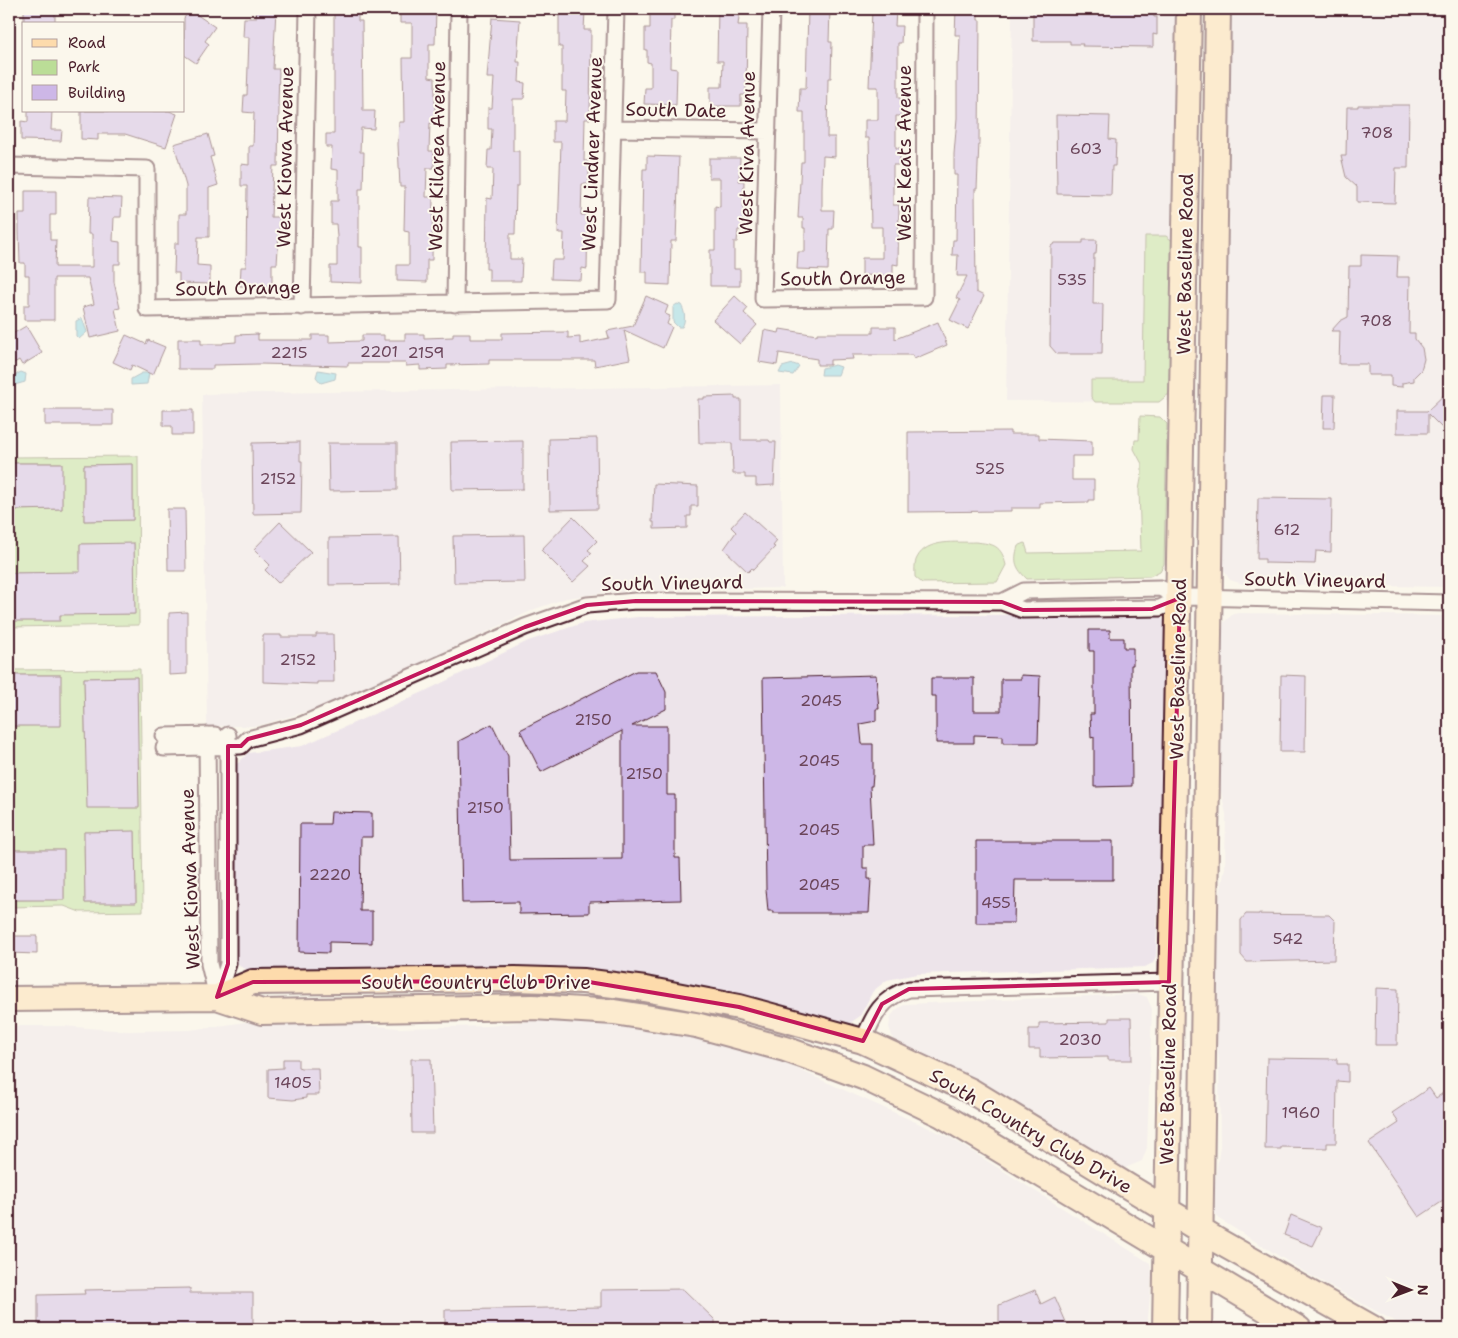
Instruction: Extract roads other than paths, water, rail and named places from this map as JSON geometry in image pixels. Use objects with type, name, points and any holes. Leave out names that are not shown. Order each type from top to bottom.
[{"type":"main road","name":"West Baseline Road","points":[[1165,1329],[1169,982],[1180,598],[1189,9]]},
{"type":"main road","name":"West Baseline Road","points":[[1199,1329],[1218,9]]},
{"type":"main road","name":"South Country Club Drive","points":[[218,997],[253,982],[515,979],[584,981],[645,989],[805,1023],[864,1041],[971,1091],[1328,1306],[1374,1329]]},
{"type":"main road","name":"South Country Club Drive","points":[[9,999],[218,997],[262,1012],[534,1007],[657,1018],[741,1037],[785,1049],[863,1077],[934,1111],[1300,1329]]},
{"type":"street","name":"West Kiowa Avenue","points":[[302,306],[308,9]]},
{"type":"street","name":"West Kilarea Avenue","points":[[455,304],[459,9]]},
{"type":"street","name":"West Lindner Avenue","points":[[608,300],[616,9]]},
{"type":"street","name":"West Kiva Avenue","points":[[763,299],[771,9]]},
{"type":"street","name":"West Keats Avenue","points":[[924,297],[925,9]]},
{"type":"street","name":"South Date","points":[[612,128],[768,131]]},
{"type":"street","name":"South Orange","points":[[9,166],[147,169],[147,309],[608,300]]},
{"type":"street","name":"South Orange","points":[[763,299],[924,297]]},
{"type":"street","name":"South Vineyard","points":[[164,742],[228,740],[240,734],[248,739],[301,725],[525,627],[587,605],[636,601],[1002,602],[1024,591],[1160,588],[1180,598],[1449,603]]},
{"type":"street","name":"West Kiowa Avenue","points":[[218,997],[228,964],[228,740]]},
{"type":"street","name":"West Kiowa Avenue","points":[[207,741],[210,964],[218,997]]},
{"type":"street","points":[[864,1041],[872,1019],[882,1004],[895,994],[909,990],[1169,982]]},
{"type":"water","points":[[677,304],[681,305],[684,313],[682,327],[678,327],[673,322],[673,307]]},
{"type":"water","points":[[82,318],[87,332],[79,339],[76,336],[76,321]]},
{"type":"water","points":[[793,364],[799,366],[793,375],[779,373],[782,367]]},
{"type":"water","points":[[835,365],[841,367],[838,375],[821,375],[822,368]]},
{"type":"water","points":[[318,370],[336,373],[335,379],[321,383],[316,377]]},
{"type":"water","points":[[21,372],[26,374],[25,382],[11,386],[9,378]]},
{"type":"water","points":[[142,373],[149,373],[147,384],[131,385],[131,379]]}]
